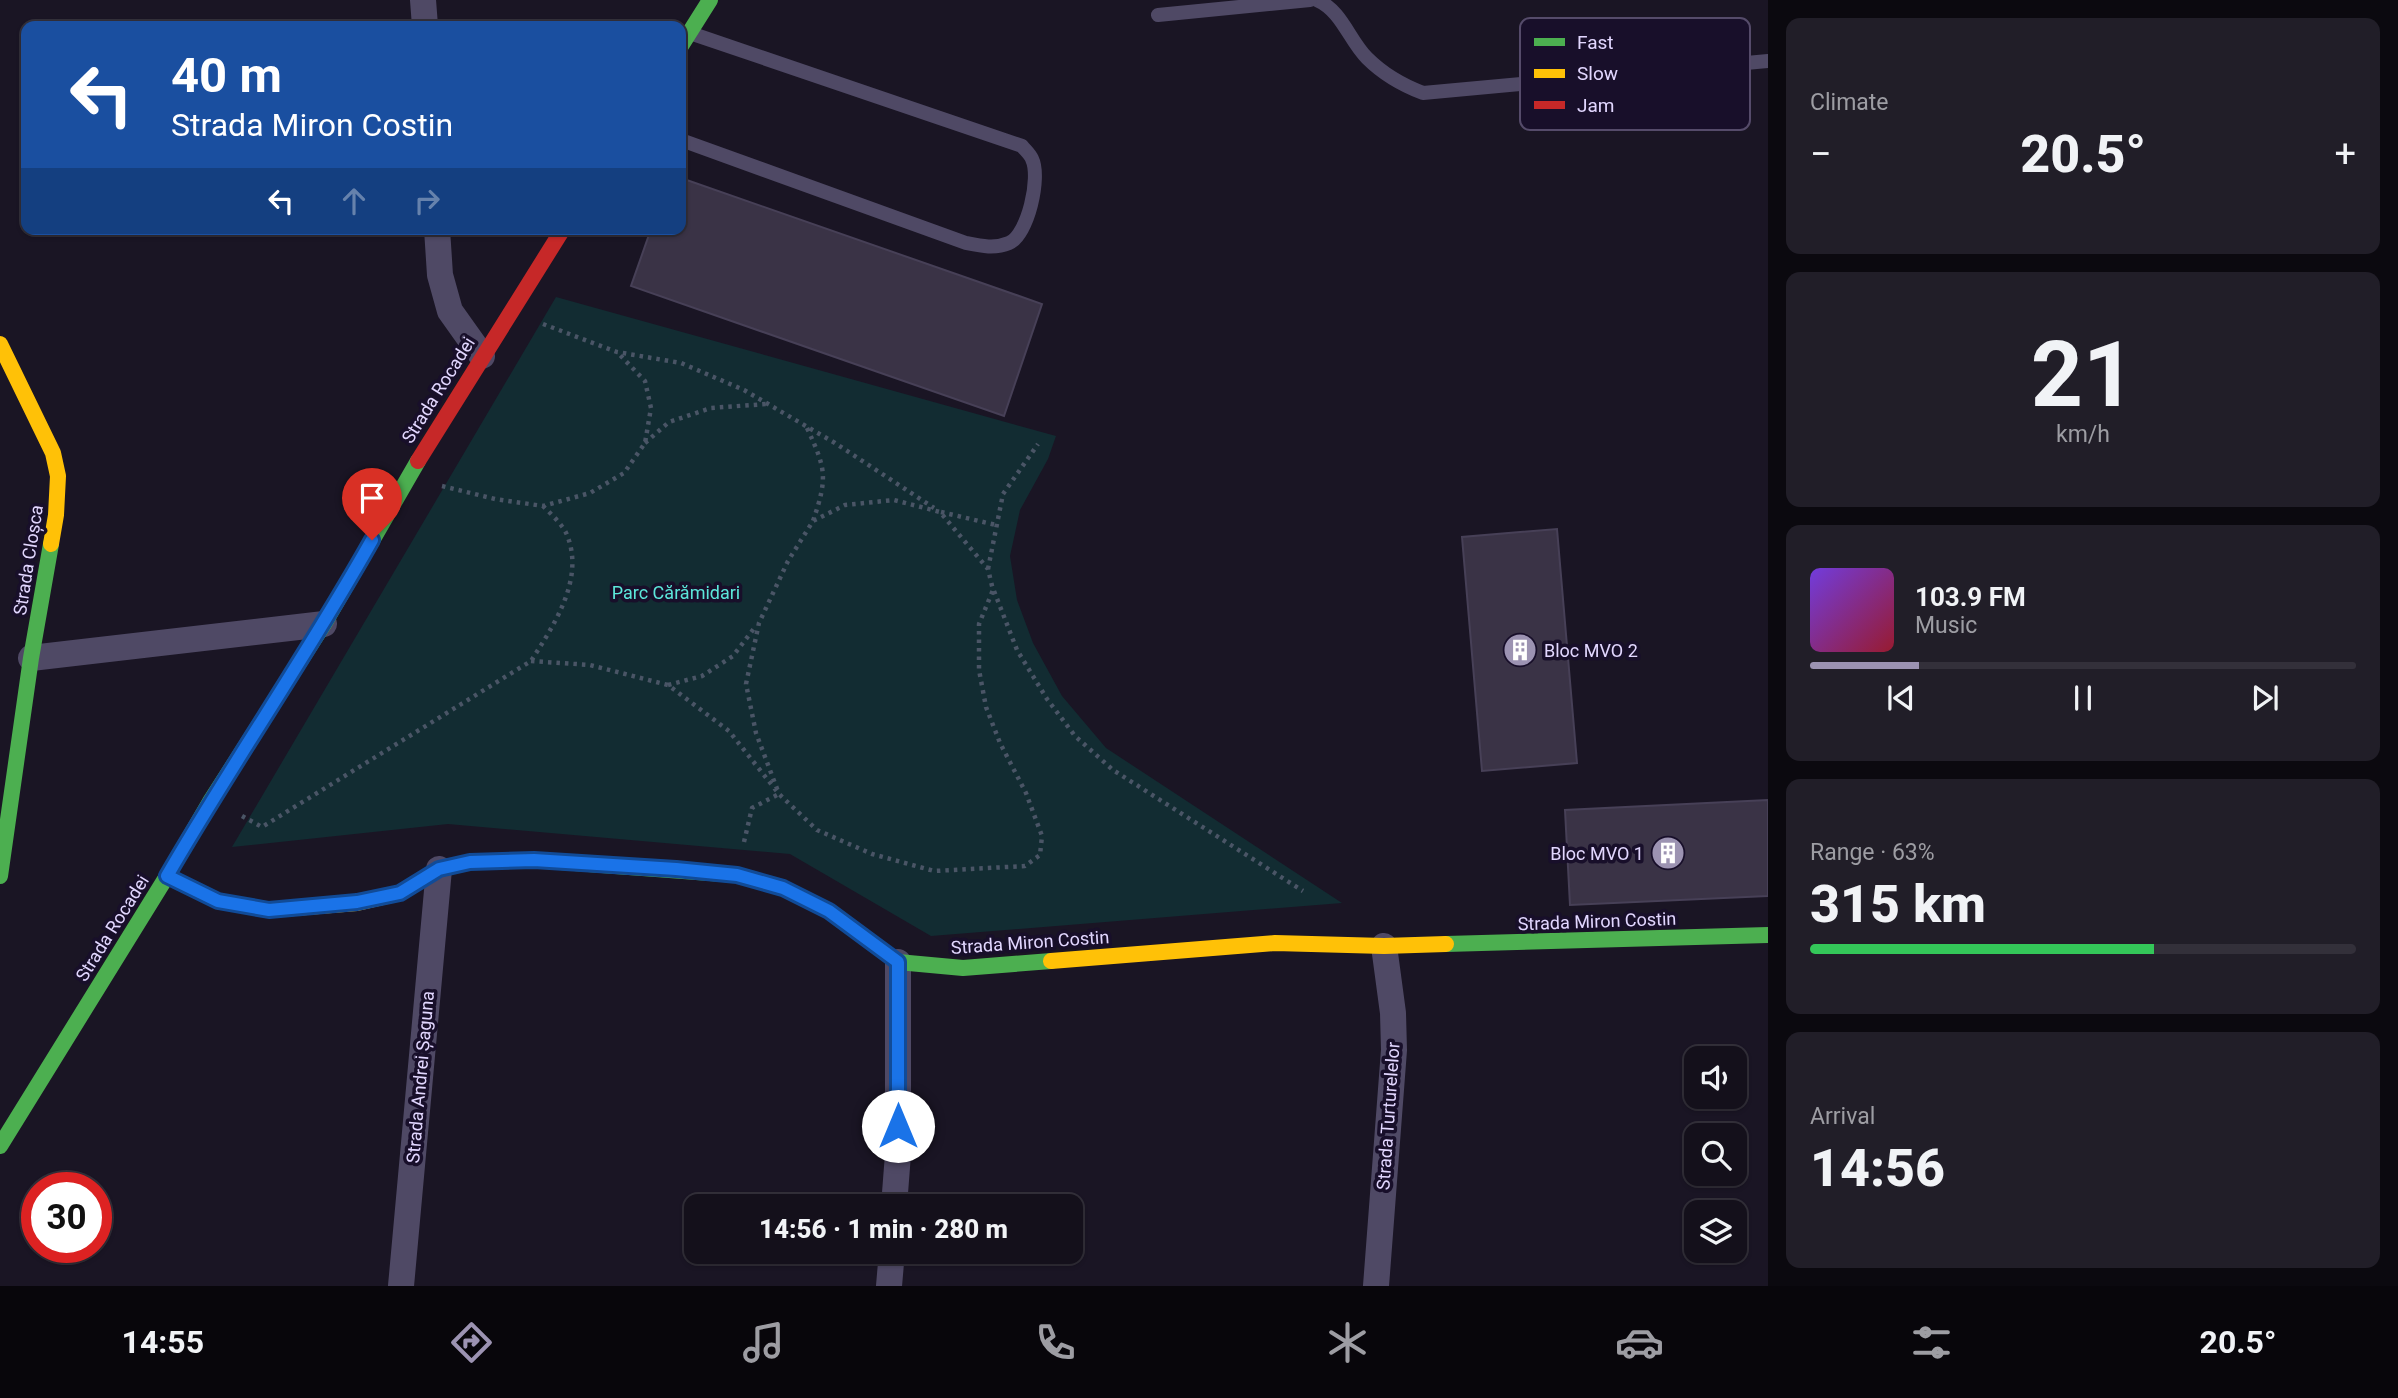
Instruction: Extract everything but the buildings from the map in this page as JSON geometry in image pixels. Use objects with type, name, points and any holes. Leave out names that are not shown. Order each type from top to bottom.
[{"type":"street","points":[[423,0],[425,21]]},
{"type":"street","points":[[686,37],[710,0]]},
{"type":"street","points":[[437,235],[440,275],[450,311],[482,356]]},
{"type":"street","name":"Strada Rocadei","points":[[0,1146],[211,800],[324,624],[408,477],[559,235]]},
{"type":"street","name":"Strada Cloșca","points":[[0,344],[53,453],[58,476],[56,515],[31,658],[0,876]]},
{"type":"street","points":[[31,658],[324,624]]},
{"type":"street","points":[[167,876],[218,901],[269,910],[357,902],[400,893],[439,869],[470,862],[534,860],[676,869],[737,875],[783,888],[829,911],[898,962],[898,1154],[895,1194]]},
{"type":"street","name":"Strada Andrei Șaguna","points":[[401,1286],[439,869]]},
{"type":"street","name":"Strada Miron Costin","points":[[898,962],[963,968],[1275,943],[1384,946],[1768,935]]},
{"type":"street","name":"Strada Turturelelor","points":[[1376,1286],[1394,1050],[1393,1013],[1384,946]]},
{"type":"street","points":[[889,1286],[891,1264]]},
{"type":"lane","points":[[1158,15],[1310,0]]},
{"type":"lane","points":[[1317,0],[1329,5],[1366,57],[1400,84],[1423,93],[1520,84]]},
{"type":"lane","points":[[686,39],[1022,146],[1032,160],[1036,180],[1023,231],[1011,243],[991,247],[966,243],[686,142]]},
{"type":"lane","points":[[1750,63],[1768,61]]},
{"type":"path","points":[[510,311],[617,352],[681,363],[744,390],[940,512],[989,569]]},
{"type":"path","points":[[617,352],[645,381],[651,408],[645,443]]},
{"type":"path","points":[[408,477],[495,499],[543,506],[590,493],[624,473],[645,443],[669,422],[711,408],[768,404]]},
{"type":"path","points":[[668,685],[702,676],[733,656],[759,623],[789,561],[813,521],[824,491],[822,460],[807,427]]},
{"type":"path","points":[[1038,444],[1003,494],[989,569],[993,590],[1017,650],[1047,699],[1075,736],[1113,770],[1303,891]]},
{"type":"path","points":[[813,521],[845,505],[894,500],[996,525]]},
{"type":"path","points":[[211,800],[262,827],[531,661],[558,618],[574,568],[567,534],[543,506]]},
{"type":"path","points":[[531,661],[590,665],[668,685],[729,731],[779,794],[817,830],[872,854],[934,871],[1025,866],[1040,855],[1042,836],[1026,793],[1000,743],[986,707],[979,670],[979,624],[993,590]]},
{"type":"path","points":[[759,623],[746,684],[756,733],[779,794]]},
{"type":"path","points":[[737,875],[752,808],[779,794]]},
{"type":"green space","name":"Parc Cărămidari","points":[[556,297],[1056,436],[1048,459],[1020,510],[1010,556],[1017,600],[1033,643],[1062,696],[1106,748],[1342,903],[931,936],[790,854],[448,824],[232,847]]},
{"type":"traffic: fast","points":[[686,38],[710,0]]},
{"type":"traffic: fast","points":[[0,1146],[211,800],[324,624],[418,461]]},
{"type":"traffic: fast","points":[[0,876],[31,658],[51,544]]},
{"type":"traffic: fast","points":[[451,866],[470,862],[534,860],[737,875],[783,888],[829,911],[898,962],[963,968],[1051,961]]},
{"type":"traffic: fast","points":[[1446,944],[1768,935]]},
{"type":"traffic: slow","points":[[0,344],[53,453],[58,476],[51,544]]},
{"type":"traffic: slow","points":[[167,876],[218,901],[269,910],[357,903],[400,893],[439,869],[451,866]]},
{"type":"traffic: slow","points":[[1051,961],[1275,943],[1384,946],[1446,944]]},
{"type":"traffic: jam","points":[[418,461],[559,235]]},
{"type":"place","name":"Bloc MVO 2","points":[[1520,650]]},
{"type":"place","name":"Bloc MVO 1","points":[[1668,853]]},
{"type":"route","points":[[372,540],[324,624],[211,800],[167,876],[218,901],[269,910],[357,902],[400,893],[439,869],[470,862],[534,860],[676,869],[737,875],[783,888],[829,911],[898,962],[898,1126]]}]
